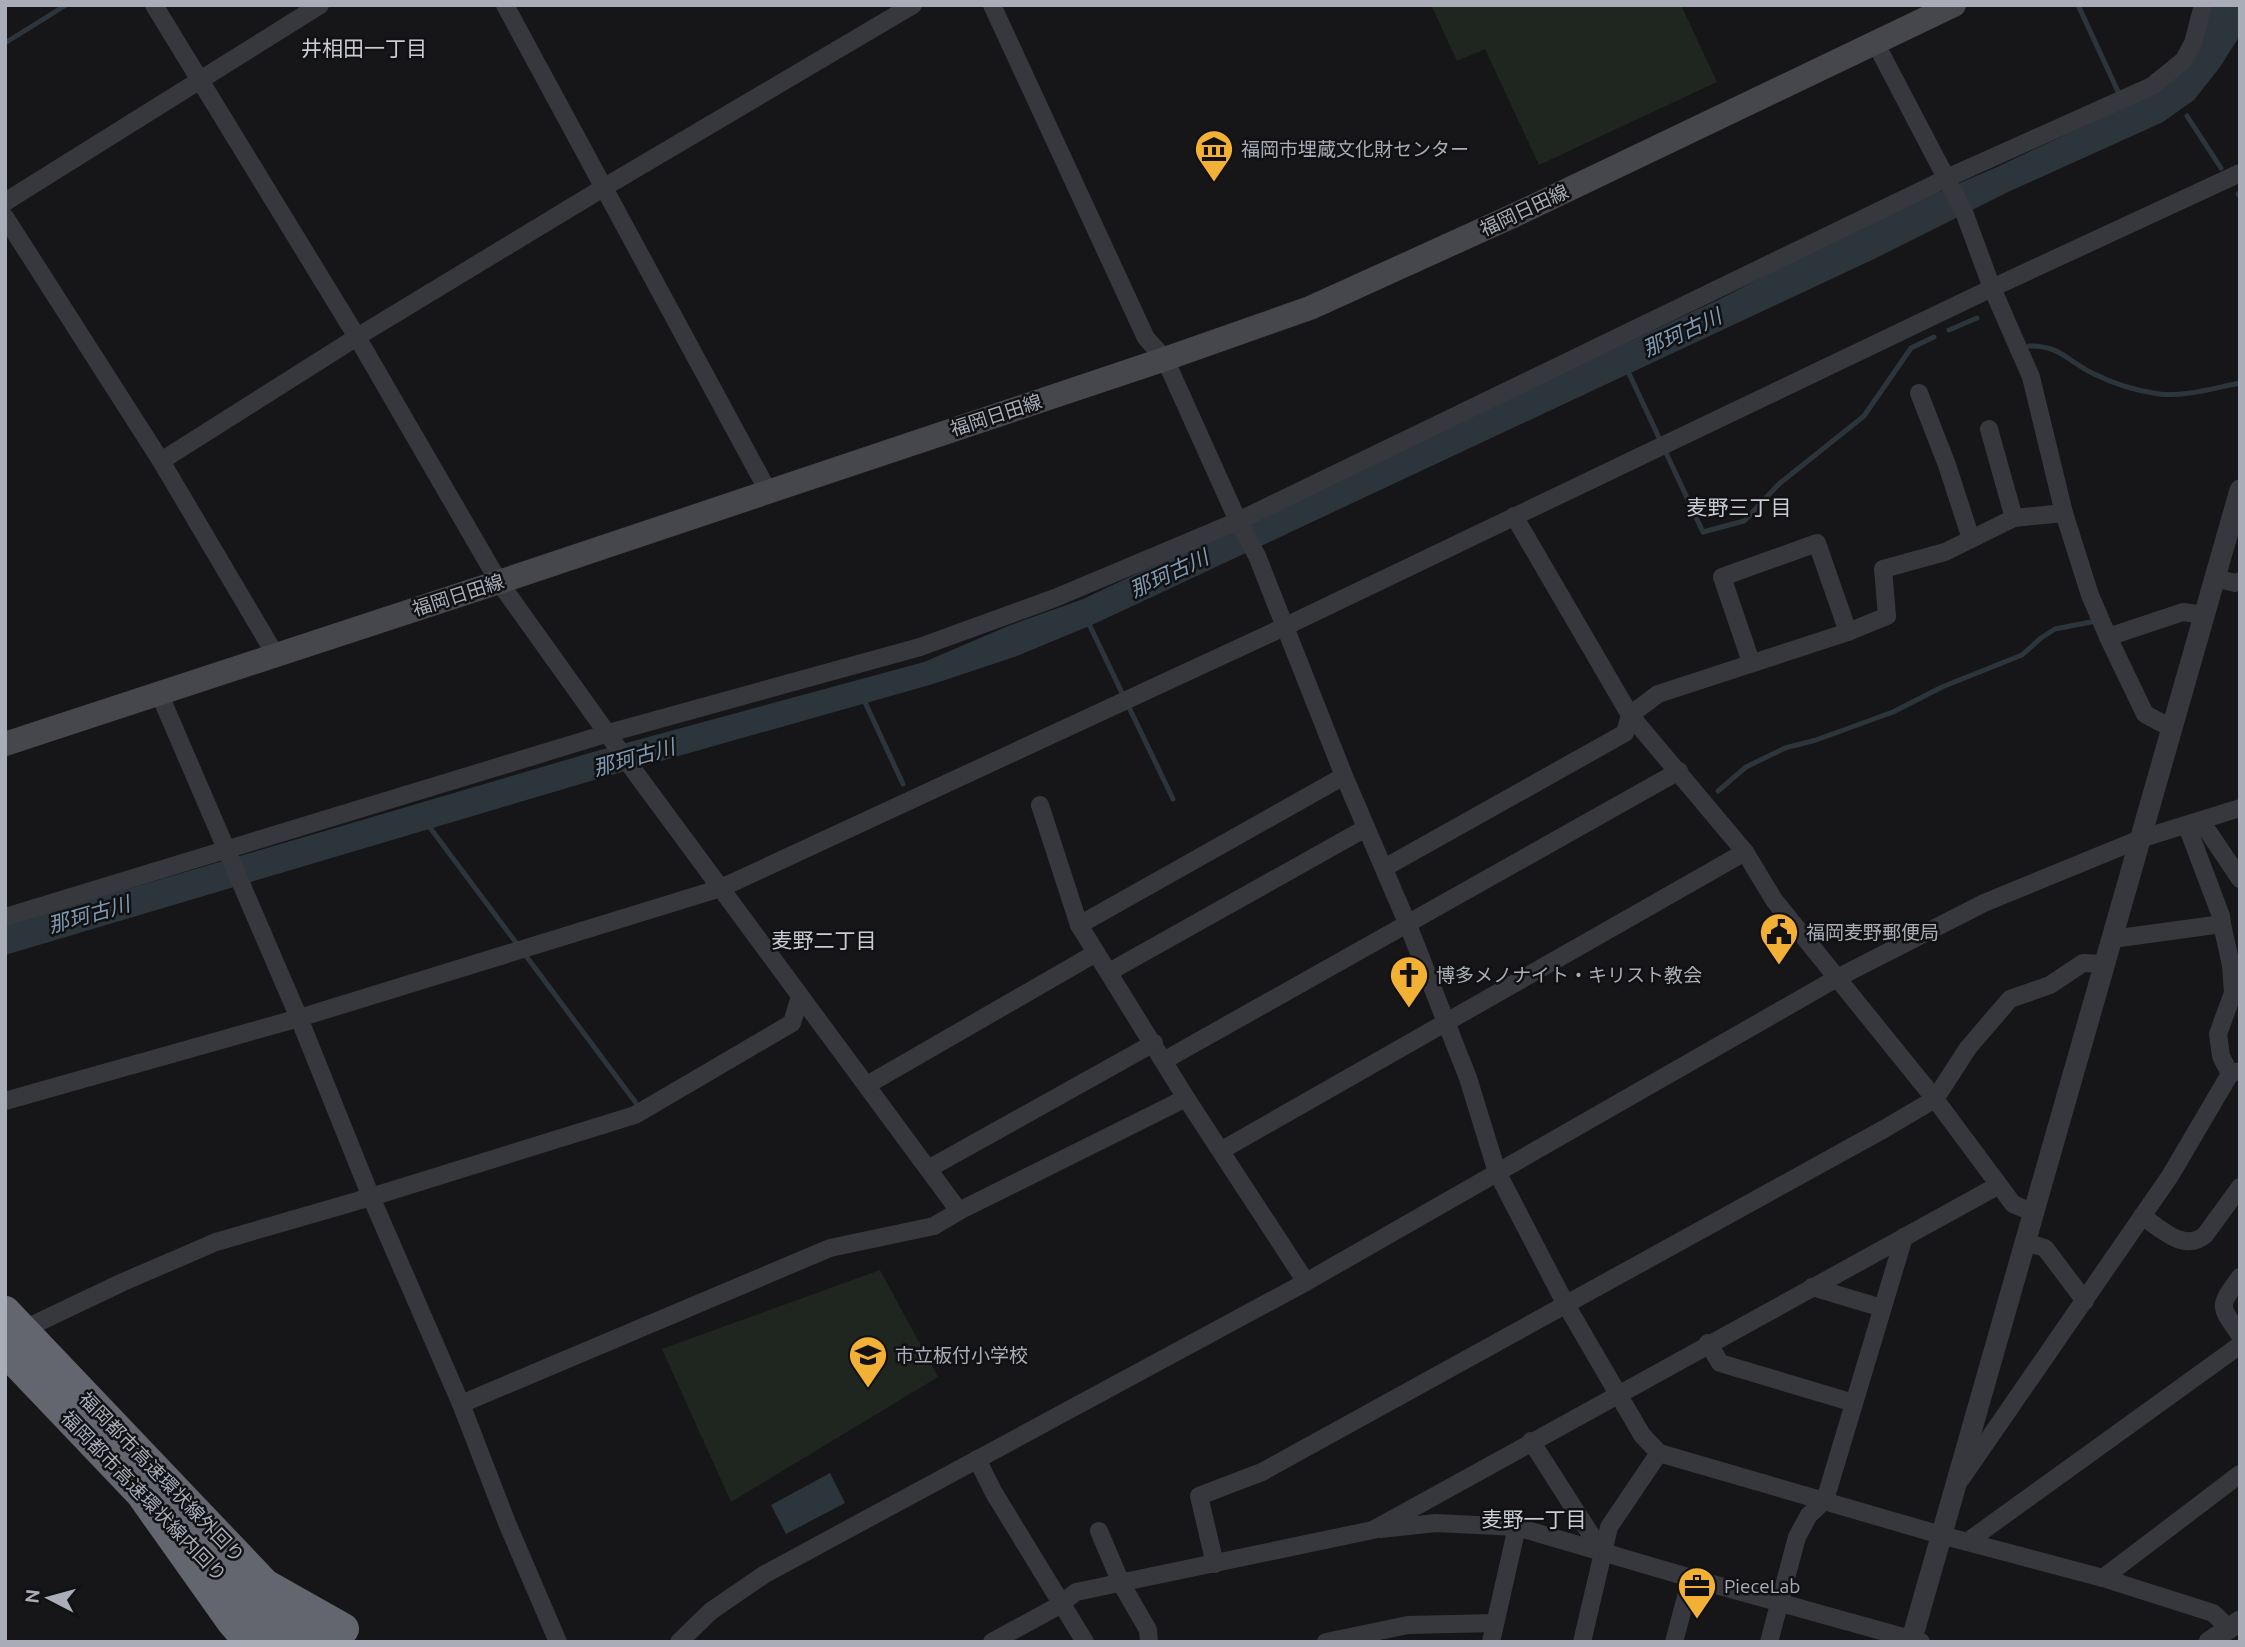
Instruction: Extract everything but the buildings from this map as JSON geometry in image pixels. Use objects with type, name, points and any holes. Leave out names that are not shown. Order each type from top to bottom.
[{"type":"highway","name":"福岡都市高速環状線外回り","points":[[5,1312],[319,1642]]},
{"type":"highway","name":"福岡都市高速環状線内回り","points":[[5,1350],[283,1642]]},
{"type":"highway","points":[[144,1497],[232,1621],[250,1642]]},
{"type":"highway","points":[[265,1585],[343,1629],[356,1642]]},
{"type":"main road","name":"福岡日田線","points":[[5,744],[499,583],[1310,308],[1515,215],[1954,5]]},
{"type":"street","points":[[154,5],[357,337],[499,583],[959,1211]]},
{"type":"street","points":[[5,202],[320,5]]},
{"type":"street","points":[[505,5],[768,491]]},
{"type":"street","points":[[161,461],[357,337],[913,5]]},
{"type":"street","points":[[992,5],[1146,338],[1165,359],[1238,521],[1257,556],[1343,776],[1447,1020],[1497,1172],[1565,1303],[1642,1435],[1659,1453],[1941,1535],[2102,1578],[2213,1613],[2234,1624],[2209,1642]]},
{"type":"street","points":[[5,917],[608,733],[920,647],[1055,598],[1238,521],[1947,178],[2152,86],[2184,60],[2193,43],[2203,5]]},
{"type":"street","points":[[1876,44],[1964,212],[1992,288],[2031,377],[2064,513],[2090,595],[2108,637],[2146,714],[2171,728]]},
{"type":"street","points":[[5,1101],[299,1018],[721,888],[1284,627],[1992,288],[2240,173]]},
{"type":"street","points":[[5,217],[161,461],[275,654]]},
{"type":"street","points":[[1919,393],[1947,465],[1971,539]]},
{"type":"street","points":[[1989,429],[2014,518]]},
{"type":"street","points":[[992,1642],[1062,1603],[1076,1592],[1373,1530],[1436,1523],[1517,1527],[1915,1641],[1954,1488],[2240,490]]},
{"type":"street","points":[[1384,868],[1625,733],[1630,715],[1658,694],[1848,632],[1887,616],[1883,569],[1945,552],[2014,518],[2064,513]]},
{"type":"street","points":[[1514,516],[1630,715],[1745,852],[1774,900],[1935,1099],[2013,1204],[2034,1213]]},
{"type":"street","points":[[1751,662],[1722,577],[1817,543],[1848,632]]},
{"type":"street","points":[[2215,578],[2235,583],[2240,581]]},
{"type":"street","points":[[2108,637],[2154,624],[2183,612],[2204,615]]},
{"type":"street","points":[[159,694],[299,1018],[371,1197],[461,1404],[507,1523],[558,1642]]},
{"type":"street","points":[[1165,1060],[1679,771]]},
{"type":"street","points":[[1079,925],[1343,776]]},
{"type":"street","points":[[1040,805],[1079,925],[1165,1060],[1186,1098],[1306,1282]]},
{"type":"street","points":[[679,1642],[710,1611],[765,1574],[1306,1282],[1837,978],[1984,903],[2140,839],[2240,807]]},
{"type":"street","points":[[2194,823],[2240,879]]},
{"type":"street","points":[[1954,1488],[2170,1176],[2235,1072],[2221,1056],[2218,1034],[2233,993],[2231,965],[2221,916],[2194,823]]},
{"type":"street","points":[[1109,972],[1366,828]]},
{"type":"street","points":[[1222,1150],[1745,852]]},
{"type":"street","points":[[2112,939],[2222,924]]},
{"type":"street","points":[[867,1085],[1097,953]]},
{"type":"street","points":[[1214,1564],[1199,1496],[1262,1472],[1935,1099],[1968,1048],[2010,999],[2050,985],[2083,963],[2104,964]]},
{"type":"street","points":[[5,1338],[123,1282],[216,1242],[635,1115],[792,1023],[800,996]]},
{"type":"street","points":[[928,1169],[1154,1043]]},
{"type":"street","points":[[461,1404],[830,1248],[934,1226],[1186,1098]]},
{"type":"street","points":[[1373,1530],[1708,1343],[2000,1185]]},
{"type":"street","points":[[2142,1216],[2178,1241],[2198,1241],[2205,1236],[2240,1187]]},
{"type":"street","points":[[1769,1642],[1797,1537],[1809,1515],[1825,1500],[1904,1237]]},
{"type":"street","points":[[2025,1242],[2045,1248],[2085,1301]]},
{"type":"street","points":[[2240,1277],[2223,1302],[2223,1311],[2240,1335]]},
{"type":"street","points":[[1812,1287],[1882,1308]]},
{"type":"street","points":[[1708,1343],[1720,1363],[1854,1403]]},
{"type":"street","points":[[1968,1542],[2240,1345]]},
{"type":"street","points":[[1531,1441],[1602,1552]]},
{"type":"street","points":[[1581,1642],[1609,1527],[1659,1453]]},
{"type":"street","points":[[977,1459],[994,1493],[1085,1642]]},
{"type":"street","points":[[2102,1578],[2240,1474]]},
{"type":"street","points":[[1491,1642],[1517,1527]]},
{"type":"street","points":[[1099,1531],[1121,1583],[1148,1630],[1149,1642]]},
{"type":"street","points":[[1674,1642],[1691,1578]]},
{"type":"street","points":[[1326,1642],[1408,1625],[1495,1623]]},
{"type":"shaded area","points":[[1431,5],[1681,5],[1717,82],[1539,165],[1485,49],[1457,61]]},
{"type":"shaded area","points":[[880,1270],[938,1377],[731,1502],[662,1349]]},
{"type":"water","name":"那珂古川","points":[[2209,5],[2240,5],[2239,37],[2194,100],[2163,122],[2008,192],[1874,259],[1094,624],[1017,656],[933,684],[601,778],[5,955],[5,925],[593,752],[924,662],[1008,626],[1083,599],[1726,296],[1857,227],[1997,167],[2150,95],[2175,78]]},
{"type":"water","points":[[830,1473],[845,1503],[786,1534],[771,1505]]},
{"type":"waterway","points":[[5,43],[66,5]]},
{"type":"waterway","points":[[2078,5],[2121,98]]},
{"type":"waterway","points":[[2187,116],[2221,168]]},
{"type":"waterway","points":[[1949,330],[1977,318]]},
{"type":"waterway","points":[[1703,532],[1744,521],[1779,484],[1864,416],[1911,348],[1934,337]]},
{"type":"waterway","points":[[2029,346],[2056,351],[2100,377],[2151,393],[2189,393],[2240,383]]},
{"type":"waterway","points":[[1626,367],[1703,532]]},
{"type":"waterway","points":[[1088,622],[1173,799]]},
{"type":"waterway","points":[[1718,791],[1746,767],[1785,748],[1816,740],[1893,712],[1942,687],[2022,655],[2055,629],[2091,622]]},
{"type":"waterway","points":[[863,698],[903,784]]},
{"type":"waterway","points":[[428,825],[636,1103]]},
{"type":"place","name":"福岡市埋蔵文化財センター","points":[[1214,183]]},
{"type":"place","name":"福岡麦野郵便局","points":[[1779,966]]},
{"type":"place","name":"博多メノナイト・キリスト教会","points":[[1409,1009]]},
{"type":"place","name":"市立板付小学校","points":[[868,1389]]},
{"type":"place","name":"PieceLab","points":[[1697,1620]]},
{"type":"district","name":"井相田一丁目","points":[[364,49]]},
{"type":"district","name":"麦野三丁目","points":[[1739,508]]},
{"type":"district","name":"麦野二丁目","points":[[824,941]]},
{"type":"district","name":"麦野一丁目","points":[[1534,1520]]}]
